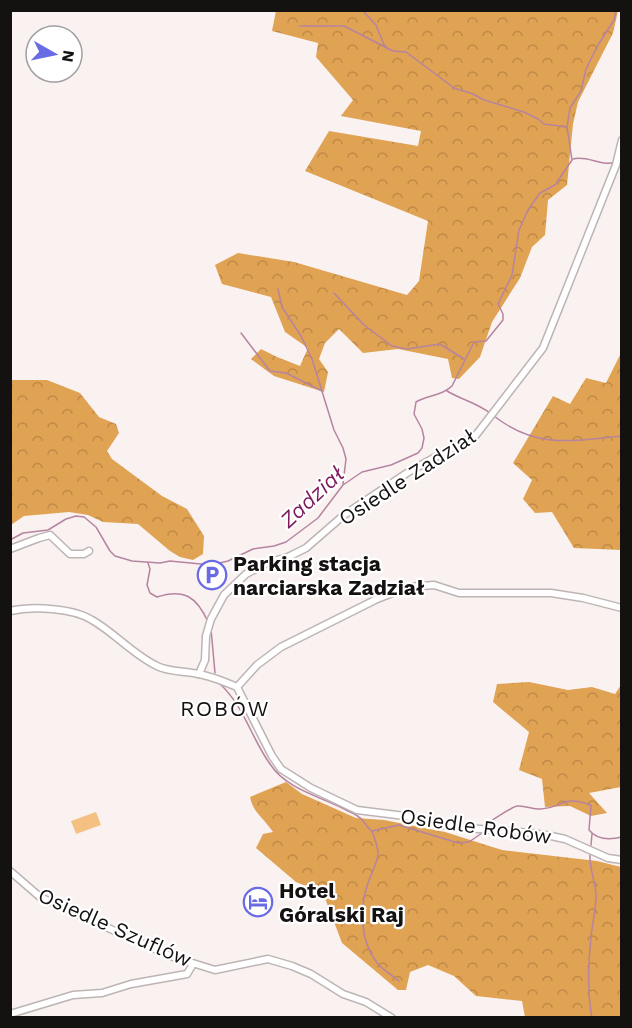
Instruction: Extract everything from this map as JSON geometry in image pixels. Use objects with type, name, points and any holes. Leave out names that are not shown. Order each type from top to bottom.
[{"type":"street","name":"Osiedle Zadział","points":[[199,674],[206,654],[207,632],[211,619],[224,595],[246,574],[306,548],[344,515],[410,471],[476,435],[543,348],[616,165],[621,140]]},
{"type":"street","points":[[10,549],[50,535],[70,554],[84,554],[89,551]]},
{"type":"street","points":[[10,611],[22,608],[51,609],[92,619],[126,646],[158,666],[199,674],[237,687],[257,665],[281,647],[377,599],[408,587],[434,585],[459,593],[551,594],[583,598],[621,608]]},
{"type":"street","name":"Osiedle Robów","points":[[237,687],[281,770],[311,788],[357,810],[405,816],[453,827],[551,836],[565,839],[608,858],[621,860]]},
{"type":"street","name":"Osiedle Szuflów","points":[[10,871],[40,897],[156,950],[215,970],[268,959],[311,974],[343,994],[366,1002],[392,1017]]},
{"type":"street","points":[[10,1014],[73,996],[102,993],[131,984],[187,974],[193,964]]},
{"type":"green space","points":[[276,11],[618,11],[613,33],[578,102],[573,124],[567,185],[548,200],[545,235],[532,247],[520,278],[492,322],[480,357],[459,379],[452,378],[448,359],[398,349],[363,353],[339,329],[325,343],[319,359],[328,372],[324,392],[274,376],[251,359],[261,349],[300,366],[308,348],[285,332],[271,297],[222,284],[215,265],[238,253],[294,262],[407,295],[419,281],[428,221],[305,171],[329,131],[418,146],[421,131],[341,116],[353,100],[316,57],[318,43],[272,31]]},
{"type":"green space","points":[[621,353],[621,550],[574,548],[552,512],[535,513],[523,499],[532,480],[513,463],[553,396],[570,404],[586,378],[606,383]]},
{"type":"green space","points":[[11,380],[47,380],[80,393],[99,417],[116,424],[119,433],[107,451],[112,459],[162,496],[187,509],[204,536],[203,554],[193,560],[180,557],[138,524],[103,522],[88,515],[69,512],[24,516],[11,525]]},
{"type":"green space","points":[[529,682],[568,690],[592,687],[615,694],[621,685],[621,787],[589,793],[607,813],[591,816],[570,806],[545,807],[542,779],[519,770],[529,732],[493,702],[497,684]]},
{"type":"green space","points":[[286,782],[302,794],[356,818],[384,820],[445,832],[502,850],[597,861],[621,867],[621,1017],[525,1017],[522,1001],[476,996],[454,976],[428,965],[410,972],[406,990],[398,990],[342,943],[323,893],[296,882],[256,848],[263,834],[273,832],[256,811],[250,797]]},
{"type":"shaded area","points":[[96,812],[101,825],[76,834],[71,821]]},
{"type":"waterway","name":"Zadział","points":[[10,540],[23,533],[48,530],[76,516],[84,517],[96,527],[115,556],[132,561],[160,563],[170,561],[211,565],[228,561],[253,549],[286,542],[318,518],[343,485],[362,472],[391,465],[418,453],[422,448],[424,438],[414,414],[416,402],[444,392],[452,386],[474,342],[486,341],[503,320],[498,304],[512,275],[519,230],[528,210],[540,193],[555,185],[572,160],[567,127],[570,108],[581,91],[586,69],[614,20],[616,10]]},
{"type":"waterway","points":[[363,11],[376,25],[385,47]]},
{"type":"waterway","points":[[300,26],[344,26],[393,51],[406,52],[454,88],[524,112],[544,124],[567,127]]},
{"type":"waterway","points":[[573,159],[615,162]]},
{"type":"waterway","points":[[278,289],[282,307],[301,336],[312,359],[334,430],[343,448],[346,459],[343,484]]},
{"type":"waterway","points":[[334,293],[364,325],[392,346],[407,349],[440,344],[464,359]]},
{"type":"waterway","points":[[241,333],[270,371],[286,373],[322,391]]},
{"type":"waterway","points":[[447,391],[490,413]]},
{"type":"waterway","points":[[494,416],[510,427],[540,438],[571,441],[622,436]]},
{"type":"waterway","points":[[148,563],[150,569],[147,585],[150,593],[157,597],[166,594],[182,594],[199,606],[208,622]]},
{"type":"waterway","points":[[211,629],[215,673]]},
{"type":"waterway","points":[[219,683],[235,702],[263,753],[277,773],[295,787],[356,815],[372,831],[399,825],[458,843],[469,842],[482,833]]},
{"type":"waterway","points":[[484,826],[517,806],[541,809],[574,801],[591,805],[589,830],[592,833],[604,838],[622,837]]},
{"type":"waterway","points":[[372,831],[378,858],[363,903],[364,935],[377,963],[399,981]]},
{"type":"waterway","points":[[591,845],[592,834]]},
{"type":"waterway","points":[[590,855],[596,896],[589,968],[592,1018]]},
{"type":"place","name":"Parking stacja narciarska Zadział","points":[[212,575]]},
{"type":"place","name":"Hotel Góralski Raj","points":[[258,902]]},
{"type":"district","name":"ROBÓW","points":[[225,708]]}]
